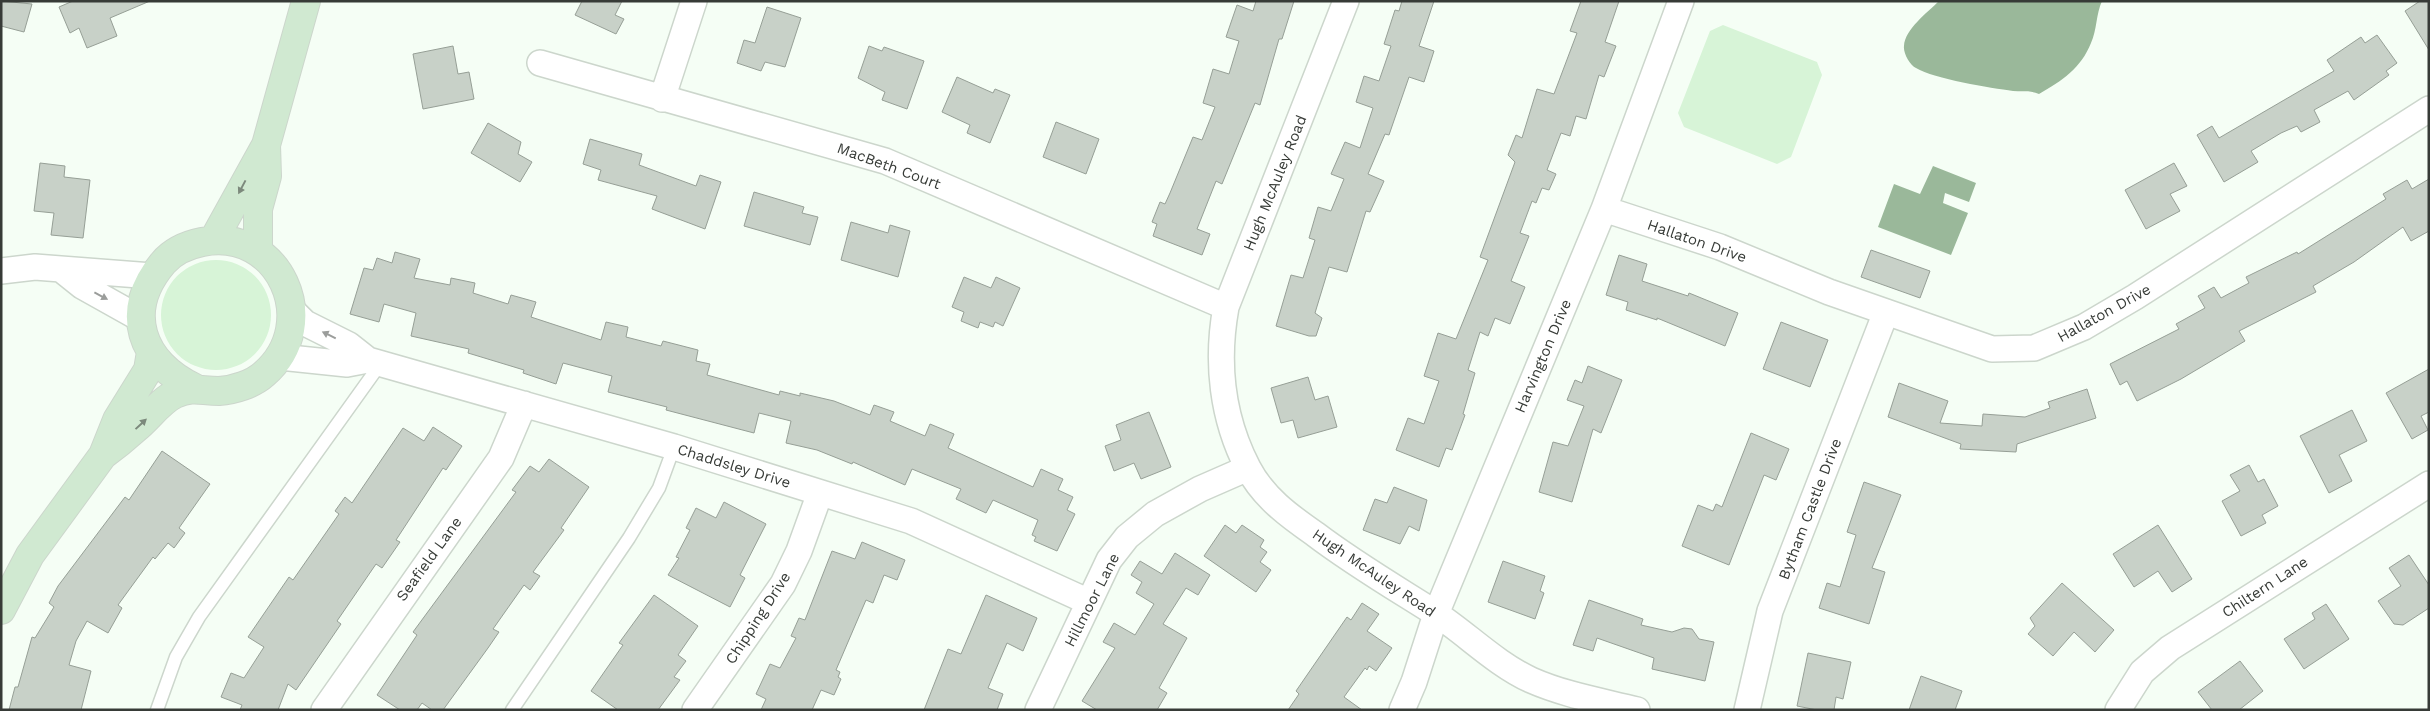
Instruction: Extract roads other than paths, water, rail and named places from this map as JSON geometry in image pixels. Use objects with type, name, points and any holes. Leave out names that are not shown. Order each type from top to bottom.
[{"type":"street","points":[[214,239],[266,145],[306,1]]},
{"type":"street","points":[[662,99],[694,1]]},
{"type":"street","name":"Hugh McAuley Road","points":[[1346,1],[1226,307],[1221,333],[1222,384],[1230,423],[1248,468],[1260,486],[1280,509],[1357,566],[1436,614],[1529,679],[1560,691],[1637,710]]},
{"type":"street","name":"Harvington Drive","points":[[1402,710],[1414,682],[1436,614],[1604,209],[1681,1]]},
{"type":"street","name":"MacBeth Court","points":[[540,64],[599,78],[662,99],[796,134],[886,161],[1226,307]]},
{"type":"street","name":"Hallaton Drive","points":[[1604,209],[1720,247],[1829,292],[1992,349],[2034,348],[2061,338],[2135,297],[2429,109]]},
{"type":"street","points":[[258,251],[258,209],[267,176],[266,145]]},
{"type":"street","points":[[214,239],[237,242],[258,251],[275,267],[287,287],[292,310],[290,334],[280,356],[264,374],[243,386],[219,391],[195,388],[178,380],[162,368],[151,352],[144,336],[141,318],[143,296],[152,276],[168,257],[190,244],[214,239]]},
{"type":"street","points":[[1,271],[35,267],[152,276]]},
{"type":"street","points":[[62,270],[82,286],[141,318]]},
{"type":"street","name":"Chaddsley Drive","points":[[292,310],[305,323],[350,345],[374,362],[674,447],[911,521],[1089,602]]},
{"type":"street","name":"Bytham Castle Drive","points":[[1747,710],[1770,611],[1886,312]]},
{"type":"street","points":[[1,610],[30,555],[103,455],[117,420],[148,370],[151,352]]},
{"type":"street","name":"Chaddsley Drive","points":[[280,356],[347,364],[374,362]]},
{"type":"street","points":[[103,455],[136,429],[173,395],[195,388]]},
{"type":"street","name":"Seafield Lane","points":[[324,710],[501,458],[524,404]]},
{"type":"street","name":"Hillmoor Lane","points":[[1038,710],[1109,560],[1127,537],[1163,510],[1200,489],[1248,468]]},
{"type":"street","name":"Chiltern Lane","points":[[2118,710],[2142,672],[2170,648],[2429,484]]},
{"type":"street","name":"Chipping Drive","points":[[695,710],[783,584],[799,551],[820,493]]},
{"type":"lane","points":[[157,710],[176,657],[199,617],[374,362]]},
{"type":"lane","points":[[512,710],[629,538],[658,488],[674,447]]}]
